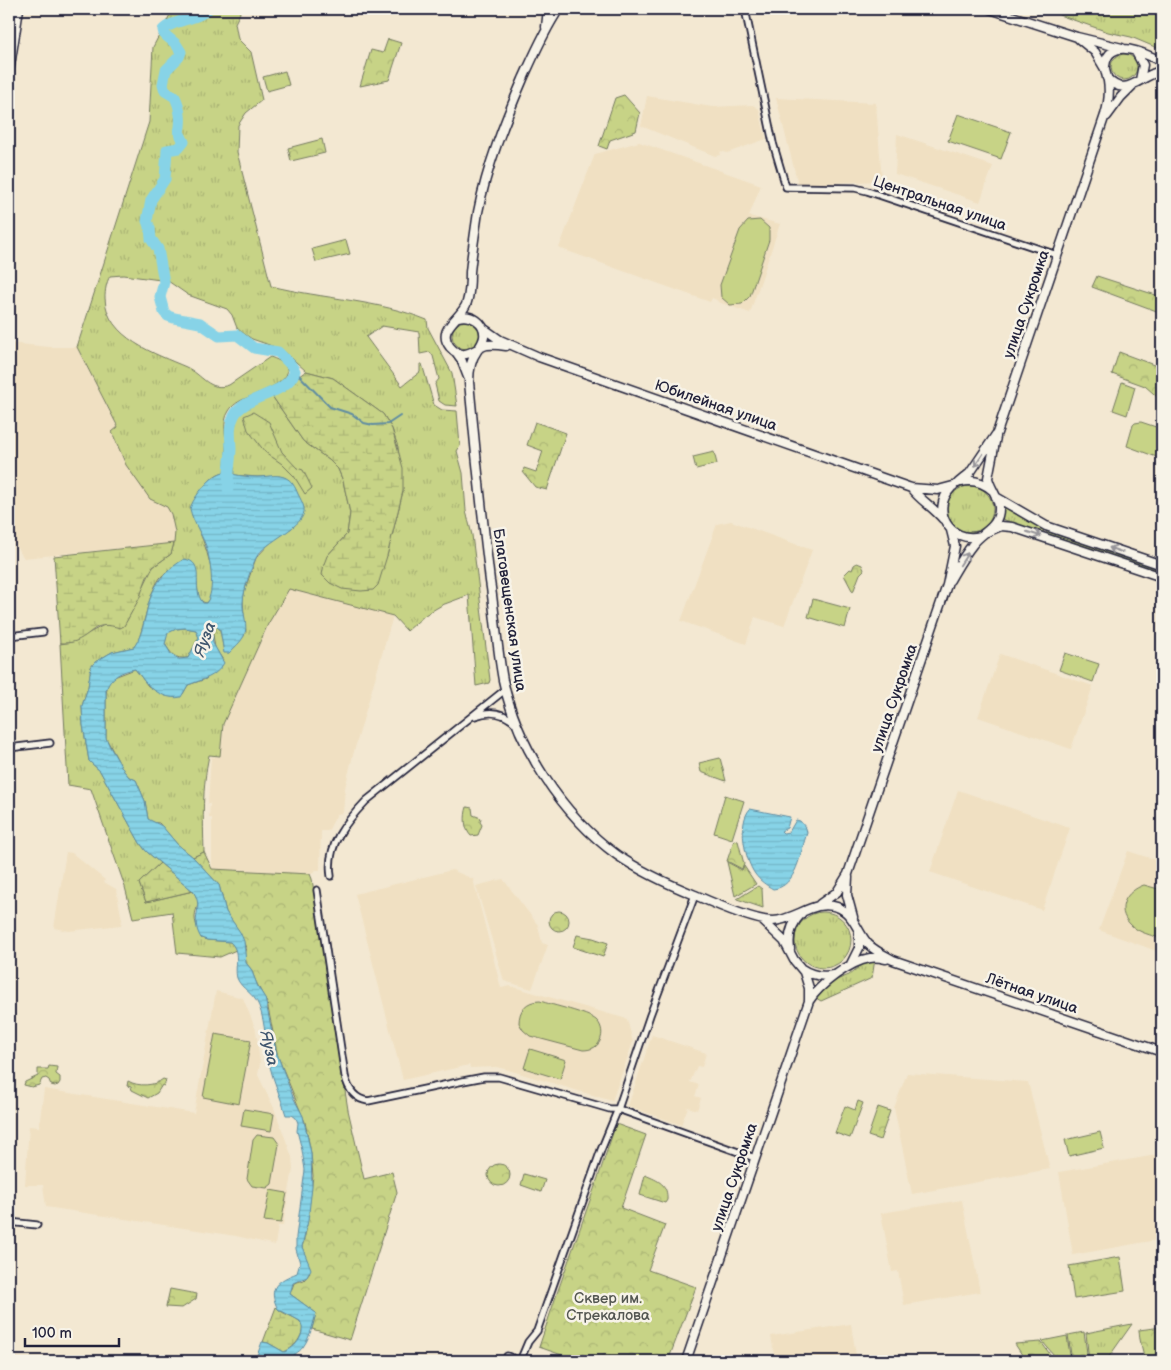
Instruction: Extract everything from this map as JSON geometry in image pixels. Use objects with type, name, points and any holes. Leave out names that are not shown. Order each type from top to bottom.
[{"type":"street","points":[[9,72],[19,9]]},
{"type":"street","points":[[545,29],[548,9]]},
{"type":"street","points":[[469,382],[464,365],[456,352],[448,344],[446,334],[449,325],[465,308],[468,300],[476,228],[485,179],[500,130],[545,29],[559,9]]},
{"type":"street","name":"Центральная улица","points":[[745,9],[773,143],[786,187],[855,188],[867,191],[1057,255]]},
{"type":"street","points":[[990,9],[1077,37],[1129,48],[1162,62]]},
{"type":"street","points":[[1077,37],[1094,52],[1105,68]]},
{"type":"street","points":[[1122,48],[1111,53],[1106,60],[1107,78],[1115,84],[1120,86],[1136,82],[1149,74],[1162,71]]},
{"type":"street","points":[[1136,52],[1143,65],[1136,82]]},
{"type":"street","name":"улица Сукромка","points":[[955,485],[970,473],[997,433],[1102,124],[1109,100],[1107,78]]},
{"type":"street","name":"улица Сукромка","points":[[1102,124],[1121,97],[1136,82]]},
{"type":"street","points":[[468,300],[470,310],[480,324],[484,339],[471,365],[469,382]]},
{"type":"street","points":[[458,317],[468,316],[480,324]]},
{"type":"street","name":"Юбилейная улица","points":[[480,324],[495,337],[539,358],[911,488],[938,490],[955,485]]},
{"type":"street","name":"Юбилейная улица","points":[[478,349],[488,345],[513,347]]},
{"type":"street","points":[[456,352],[467,354],[478,349]]},
{"type":"street","name":"Благовещенская улица","points":[[469,382],[482,510],[506,689],[518,726],[541,771],[581,824],[610,850],[648,873],[695,895],[763,921]]},
{"type":"street","points":[[947,584],[973,544],[997,518],[999,507],[989,484],[988,472],[997,433]]},
{"type":"street","points":[[1162,565],[1046,526],[994,494],[984,484],[974,481],[955,485],[943,500],[942,511],[945,522],[951,530],[966,537],[985,533],[1001,526],[1012,526],[1162,577]]},
{"type":"street","name":"Юбилейная улица","points":[[911,488],[945,522]]},
{"type":"street","name":"улица Сукромка","points":[[818,905],[837,892],[848,874],[947,584],[955,546],[951,530]]},
{"type":"street","points":[[9,636],[43,632]]},
{"type":"street","points":[[331,876],[330,866],[333,849],[340,833],[355,813],[377,791],[506,689]]},
{"type":"street","points":[[468,719],[484,713],[498,712],[518,726]]},
{"type":"street","points":[[9,748],[50,742]]},
{"type":"street","name":"улица Сукромка","points":[[848,874],[846,895],[854,921]]},
{"type":"street","points":[[317,890],[345,1076],[350,1089],[356,1096],[368,1100],[463,1080],[497,1077],[610,1109],[618,1109],[755,1158]]},
{"type":"street","points":[[507,1356],[520,1361],[528,1342],[537,1331],[695,895]]},
{"type":"street","points":[[763,921],[785,920],[818,905],[837,907],[850,916],[873,949],[893,960]]},
{"type":"street","points":[[790,950],[790,932],[797,917],[802,912]]},
{"type":"street","points":[[763,921],[778,934],[808,980],[809,1002]]},
{"type":"street","points":[[848,967],[859,948],[858,929]]},
{"type":"street","points":[[809,1002],[824,982],[848,967],[870,958],[893,960]]},
{"type":"street","name":"Лётная улица","points":[[893,960],[1162,1052]]},
{"type":"street","points":[[799,966],[806,971],[820,976],[841,972]]},
{"type":"street","name":"улица Сукромка","points":[[686,1361],[809,1002]]},
{"type":"street","points":[[9,1222],[37,1225]]},
{"type":"shaded area","points":[[647,96],[712,107],[753,105],[759,109],[766,139],[727,153],[721,151],[720,155],[715,156],[641,126]]},
{"type":"shaded area","points":[[776,98],[876,103],[882,181],[798,184]]},
{"type":"shaded area","points":[[897,134],[993,166],[980,202],[895,174]]},
{"type":"shaded area","points":[[639,142],[761,185],[749,216],[780,224],[750,313],[718,302],[712,298],[710,302],[559,248],[595,154]]},
{"type":"shaded area","points":[[9,343],[49,347],[77,347],[118,428],[150,499],[167,507],[171,514],[175,532],[174,543],[24,558],[9,537]]},
{"type":"shaded area","points":[[731,521],[812,550],[784,626],[755,617],[746,644],[681,621],[717,524]]},
{"type":"shaded area","points":[[289,588],[393,616],[353,755],[345,788],[343,813],[337,814],[328,831],[321,831],[320,870],[310,874],[212,869],[212,818],[209,818],[210,804],[208,803],[211,757],[220,756],[223,724],[268,624]]},
{"type":"shaded area","points":[[1000,654],[1093,686],[1071,749],[978,717]]},
{"type":"shaded area","points":[[958,790],[1070,828],[1042,910],[930,872]]},
{"type":"shaded area","points":[[1128,851],[1162,862],[1162,953],[1099,930]]},
{"type":"shaded area","points":[[66,852],[72,853],[105,880],[104,882],[116,889],[122,920],[121,925],[69,931],[54,928]]},
{"type":"shaded area","points":[[452,870],[473,879],[501,988],[510,986],[627,1019],[633,1042],[612,1101],[496,1067],[470,1068],[469,1065],[403,1080],[355,894]]},
{"type":"shaded area","points":[[503,879],[538,925],[542,943],[548,945],[532,989],[504,981],[476,886]]},
{"type":"shaded area","points":[[216,991],[243,998],[256,1030],[260,1064],[258,1075],[274,1108],[292,1157],[293,1169],[283,1226],[278,1226],[275,1245],[236,1236],[46,1207],[43,1185],[25,1185],[29,1126],[39,1127],[44,1089],[194,1113]]},
{"type":"shaded area","points":[[652,1035],[706,1053],[702,1067],[697,1066],[690,1082],[699,1085],[695,1096],[701,1098],[697,1110],[688,1107],[681,1125],[628,1106]]},
{"type":"shaded area","points":[[907,1073],[1028,1082],[1050,1169],[912,1194],[894,1108]]},
{"type":"shaded area","points":[[1162,1154],[1162,1239],[1073,1255],[1059,1172]]},
{"type":"shaded area","points":[[962,1200],[980,1292],[904,1305],[898,1271],[892,1272],[881,1213]]},
{"type":"shaded area","points":[[851,1324],[857,1361],[775,1361],[771,1336]]},
{"type":"green space","points":[[173,9],[239,9],[240,13],[235,23],[238,39],[251,52],[262,100],[246,113],[238,125],[237,152],[271,286],[389,308],[427,320],[428,328],[452,373],[457,406],[445,405],[439,401],[435,384],[439,379],[433,356],[430,352],[420,354],[419,332],[382,326],[366,337],[402,386],[420,372],[420,364],[422,364],[434,405],[442,410],[457,411],[460,446],[457,451],[463,473],[466,511],[472,535],[490,680],[489,683],[476,686],[469,595],[442,605],[425,615],[407,631],[393,616],[289,589],[268,624],[223,724],[220,756],[209,755],[204,791],[204,852],[193,857],[177,844],[159,823],[151,822],[148,819],[145,801],[136,780],[129,777],[123,770],[106,738],[106,694],[108,684],[114,677],[135,669],[148,686],[166,696],[183,694],[188,685],[206,679],[223,660],[215,648],[212,628],[215,626],[220,629],[224,652],[229,653],[244,636],[243,600],[256,558],[270,543],[293,527],[304,508],[295,488],[286,478],[279,476],[234,475],[234,433],[238,417],[241,413],[272,396],[303,441],[338,469],[343,481],[350,513],[347,534],[327,556],[387,556],[403,491],[398,447],[392,429],[383,414],[333,378],[306,371],[285,352],[252,339],[243,333],[237,328],[232,315],[227,309],[188,295],[168,281],[123,275],[110,276],[105,298],[108,312],[114,324],[123,334],[147,350],[192,370],[206,382],[222,387],[229,385],[270,357],[283,364],[286,367],[287,373],[284,378],[270,388],[237,403],[231,408],[225,420],[226,458],[224,472],[217,474],[207,483],[192,515],[209,559],[212,584],[211,595],[206,603],[203,602],[199,598],[196,580],[175,565],[165,573],[152,593],[138,641],[134,647],[112,652],[95,662],[91,667],[88,687],[82,706],[89,761],[100,771],[140,843],[160,863],[139,883],[146,902],[193,891],[198,900],[195,918],[201,938],[231,942],[236,950],[220,957],[177,953],[172,912],[133,918],[125,887],[91,789],[68,785],[60,644],[72,642],[104,625],[126,622],[153,567],[171,554],[174,543],[175,532],[171,514],[167,507],[150,499],[126,465],[112,432],[118,427],[77,347],[149,122],[153,47]]},
{"type":"green space","points":[[1047,9],[1162,9],[1162,50],[1131,37],[1108,32],[1059,15]]},
{"type":"green space","points":[[388,39],[401,43],[389,80],[360,86],[371,50],[383,53]]},
{"type":"green space","points":[[1124,54],[1133,58],[1137,67],[1133,76],[1124,80],[1115,76],[1111,67],[1115,58]]},
{"type":"green space","points":[[285,71],[289,85],[267,91],[263,77]]},
{"type":"green space","points":[[624,95],[640,113],[636,131],[610,140],[607,149],[599,146],[615,98]]},
{"type":"green space","points":[[958,114],[1011,132],[1001,159],[948,141]]},
{"type":"green space","points":[[322,139],[325,153],[291,161],[288,148]]},
{"type":"green space","points":[[760,220],[769,228],[769,240],[750,296],[742,304],[730,305],[721,297],[720,285],[740,230],[748,221]]},
{"type":"green space","points":[[346,240],[350,254],[316,262],[312,249]]},
{"type":"green space","points":[[1097,276],[1162,297],[1162,313],[1092,287]]},
{"type":"green space","points":[[466,321],[476,325],[480,335],[476,345],[466,349],[456,345],[452,335],[456,325]]},
{"type":"green space","points":[[1119,352],[1162,368],[1162,401],[1145,386],[1112,374]]},
{"type":"green space","points":[[306,371],[333,378],[383,414],[392,429],[403,468],[403,491],[387,556],[378,585],[373,590],[342,589],[330,583],[322,575],[327,556],[347,534],[350,513],[343,481],[338,469],[329,460],[303,441],[272,396]]},
{"type":"green space","points":[[1122,382],[1135,387],[1127,415],[1113,410]]},
{"type":"green space","points":[[253,412],[269,422],[282,452],[297,468],[303,470],[312,488],[305,494],[294,476],[282,464],[265,452],[248,430],[244,416]]},
{"type":"green space","points":[[535,422],[566,433],[547,490],[535,487],[523,472],[524,468],[536,472],[543,451],[527,445]]},
{"type":"green space","points":[[1141,422],[1162,429],[1162,459],[1127,446],[1133,425]]},
{"type":"green space","points":[[714,452],[717,464],[696,469],[693,457]]},
{"type":"green space","points":[[965,486],[975,486],[989,496],[993,509],[989,522],[983,528],[975,532],[965,532],[951,522],[947,514],[947,504],[957,490]]},
{"type":"green space","points":[[1004,505],[1044,529],[1043,533],[1002,519]]},
{"type":"green space","points":[[1048,530],[1162,569],[1162,573],[1046,534]]},
{"type":"green space","points":[[174,543],[171,554],[153,567],[139,599],[124,626],[120,628],[100,626],[76,641],[60,643],[54,556]]},
{"type":"green space","points":[[857,563],[862,565],[864,570],[860,574],[853,592],[844,575],[850,569],[852,570]]},
{"type":"green space","points":[[813,599],[850,609],[845,628],[808,617]]},
{"type":"green space","points":[[176,629],[196,630],[199,637],[188,658],[179,658],[172,654],[165,644],[167,633]]},
{"type":"green space","points":[[1065,653],[1099,664],[1093,682],[1059,670]]},
{"type":"green space","points":[[720,758],[726,781],[701,772],[699,763]]},
{"type":"green space","points":[[725,795],[744,801],[732,839],[714,833]]},
{"type":"green space","points":[[467,807],[472,808],[473,815],[481,818],[480,822],[482,825],[478,835],[471,836],[467,830],[465,814]]},
{"type":"green space","points":[[734,840],[738,841],[744,864],[742,869],[727,861]]},
{"type":"green space","points":[[204,852],[212,869],[310,874],[312,879],[348,1110],[364,1179],[392,1172],[397,1192],[350,1340],[312,1329],[316,1313],[290,1294],[294,1283],[304,1280],[310,1273],[302,1247],[306,1231],[313,1176],[305,1122],[278,1057],[267,1003],[251,969],[246,963],[244,954],[246,948],[240,933],[226,912],[219,885],[193,857]]},
{"type":"green space","points":[[727,862],[742,870],[744,866],[756,884],[735,896]]},
{"type":"green space","points":[[160,863],[193,891],[146,902],[139,883]]},
{"type":"green space","points":[[1144,885],[1162,890],[1162,939],[1141,932],[1133,927],[1123,912],[1128,896]]},
{"type":"green space","points":[[758,886],[762,889],[763,908],[737,899]]},
{"type":"green space","points":[[559,911],[566,914],[569,921],[566,928],[559,931],[552,928],[549,921],[552,914]]},
{"type":"green space","points":[[823,912],[834,914],[843,920],[849,929],[851,940],[849,951],[843,960],[834,966],[823,968],[812,966],[803,960],[797,951],[795,940],[797,929],[803,920],[812,914]]},
{"type":"green space","points":[[577,935],[608,943],[603,957],[573,947]]},
{"type":"green space","points":[[875,959],[872,978],[821,1001],[816,998],[829,983],[849,975],[864,963]]},
{"type":"green space","points":[[540,1001],[578,1012],[596,1020],[602,1031],[597,1046],[592,1049],[583,1050],[530,1036],[519,1023],[520,1014],[527,1005]]},
{"type":"green space","points":[[215,1034],[251,1040],[239,1104],[203,1097]]},
{"type":"green space","points":[[530,1049],[566,1060],[560,1079],[524,1068]]},
{"type":"green space","points":[[49,1066],[57,1067],[56,1074],[60,1077],[58,1085],[51,1085],[46,1078],[42,1079],[39,1085],[32,1087],[24,1085],[25,1082],[38,1076],[38,1069],[48,1069]]},
{"type":"green space","points":[[163,1079],[166,1080],[164,1086],[162,1085],[157,1093],[148,1098],[127,1086],[128,1081],[146,1085]]},
{"type":"green space","points":[[858,1101],[863,1103],[850,1138],[835,1133],[845,1106],[855,1110]]},
{"type":"green space","points":[[878,1107],[890,1111],[880,1140],[868,1136]]},
{"type":"green space","points":[[244,1109],[274,1114],[271,1131],[241,1126]]},
{"type":"green space","name":"Сквер им. Стрекалова","points":[[616,1124],[646,1135],[621,1208],[665,1225],[648,1270],[696,1287],[668,1361],[579,1361],[539,1347]]},
{"type":"green space","points":[[1100,1132],[1104,1148],[1069,1156],[1065,1140]]},
{"type":"green space","points":[[257,1135],[274,1137],[279,1144],[272,1184],[267,1188],[252,1186],[247,1179],[253,1140]]},
{"type":"green space","points":[[499,1164],[507,1167],[510,1175],[507,1183],[499,1186],[491,1183],[488,1175],[491,1167]]},
{"type":"green space","points":[[524,1174],[545,1180],[541,1192],[521,1185]]},
{"type":"green space","points":[[645,1175],[662,1184],[667,1195],[665,1203],[640,1195]]},
{"type":"green space","points":[[270,1190],[287,1193],[281,1223],[264,1221]]},
{"type":"green space","points":[[1120,1257],[1125,1291],[1074,1299],[1069,1266]]},
{"type":"green space","points":[[170,1289],[197,1294],[196,1299],[182,1308],[166,1307]]},
{"type":"green space","points":[[276,1307],[296,1319],[302,1326],[299,1339],[291,1348],[284,1352],[263,1342]]},
{"type":"green space","points":[[1132,1324],[1106,1361],[1089,1361],[1086,1333]]},
{"type":"green space","points":[[1162,1327],[1162,1356],[1144,1358],[1139,1330]]},
{"type":"green space","points":[[1084,1332],[1088,1360],[1072,1361],[1068,1335]]},
{"type":"green space","points":[[1067,1336],[1071,1361],[1059,1361],[1042,1341]]},
{"type":"green space","points":[[1041,1342],[1055,1361],[1026,1361],[1015,1344]]},
{"type":"water","points":[[224,472],[249,477],[277,476],[287,478],[293,484],[302,502],[304,508],[303,515],[292,528],[267,546],[256,558],[244,597],[243,606],[246,628],[244,636],[229,653],[224,653],[220,629],[215,626],[212,628],[213,643],[224,663],[217,672],[188,685],[181,697],[177,698],[168,697],[155,691],[135,669],[117,675],[110,682],[106,690],[106,738],[124,771],[129,777],[136,780],[145,801],[148,819],[162,826],[177,844],[193,857],[219,885],[226,912],[244,941],[246,963],[251,969],[258,987],[265,998],[276,1051],[293,1097],[303,1116],[311,1153],[312,1187],[308,1221],[302,1247],[311,1269],[307,1277],[293,1283],[290,1294],[316,1313],[311,1331],[305,1343],[289,1361],[255,1361],[262,1342],[268,1343],[284,1352],[296,1344],[302,1330],[300,1321],[278,1309],[273,1295],[276,1285],[285,1278],[297,1273],[300,1263],[296,1249],[296,1237],[305,1170],[297,1131],[298,1123],[292,1115],[286,1115],[269,1063],[259,1006],[237,978],[236,954],[233,946],[230,942],[201,938],[196,925],[198,903],[193,891],[146,851],[140,843],[100,771],[89,761],[83,725],[82,706],[88,687],[91,667],[95,662],[112,652],[134,647],[142,631],[151,596],[163,576],[184,559],[191,561],[197,570],[199,597],[203,603],[206,603],[209,598],[211,575],[209,559],[206,546],[190,509],[195,498],[204,487]],"holes":[[[185,628],[196,630],[199,638],[188,658],[179,659],[171,654],[165,644],[168,633],[176,629]]]},
{"type":"water","points":[[750,809],[790,817],[787,828],[781,831],[783,833],[789,832],[796,820],[800,821],[806,828],[807,833],[796,867],[787,882],[781,887],[773,889],[763,883],[751,868],[743,832],[746,815]]},
{"type":"waterway","name":"Яуза","points":[[208,9],[198,16],[172,24],[163,30],[164,34],[176,44],[181,52],[179,57],[166,70],[163,84],[165,91],[175,97],[177,101],[180,119],[179,132],[184,142],[179,148],[167,150],[165,179],[151,200],[147,221],[151,239],[158,249],[164,282],[160,297],[164,312],[168,316],[200,323],[219,336],[237,335],[254,348],[278,352],[295,371],[284,386],[247,404],[239,409],[234,416],[230,428],[231,450],[228,489]]},
{"type":"waterway","points":[[295,371],[330,407],[352,414],[364,423],[373,425],[388,424],[400,416]]}]
